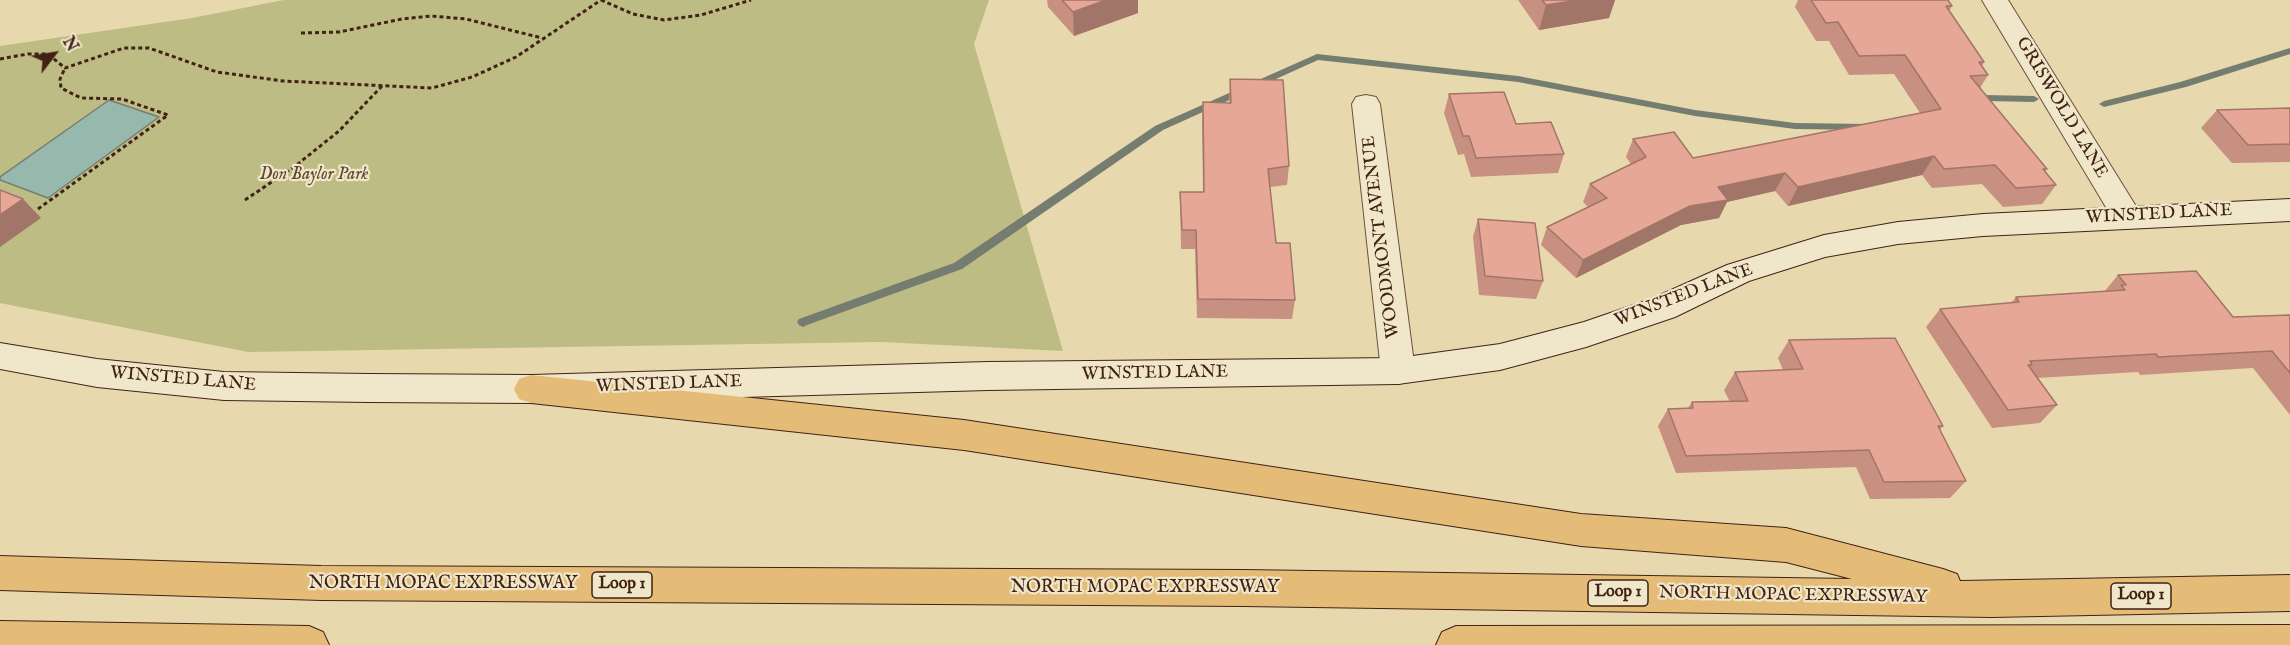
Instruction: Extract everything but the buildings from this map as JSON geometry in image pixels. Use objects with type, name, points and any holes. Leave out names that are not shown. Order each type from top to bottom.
[{"type":"highway","points":[[531,389],[964,435],[1581,530],[1786,544],[1992,599]]},
{"type":"highway","name":"NORTH MOPAC EXPRESSWAY","points":[[0,573],[321,584],[1232,588],[1992,599],[2290,593]]},
{"type":"highway","points":[[0,639],[309,645]]},
{"type":"highway","points":[[1456,645],[2290,645]]},
{"type":"main road","name":"GRISWOLD LANE","points":[[1995,0],[2127,216]]},
{"type":"main road","name":"WOODMONT AVENUE","points":[[1366,104],[1398,371]]},
{"type":"main road","name":"WINSTED LANE","points":[[0,356],[97,373],[224,386],[531,389],[988,376],[1398,371],[1500,357],[1586,334],[1663,308],[1738,273],[1824,246],[1898,233],[1983,225],[2127,216],[2290,210]]},
{"type":"path","points":[[38,209],[168,115],[122,99],[81,98],[61,88],[60,79],[65,68],[124,48],[149,48],[217,72],[283,81],[432,88],[472,77],[516,57],[601,0],[633,14],[664,20],[700,15],[752,0]]},
{"type":"path","points":[[301,33],[339,32],[402,19],[431,16],[466,19],[543,38]]},
{"type":"path","points":[[0,59],[28,54],[48,54],[65,68]]},
{"type":"path","points":[[245,200],[294,167],[339,131],[382,87]]},
{"type":"green space","name":"Don Baylor Park","points":[[284,0],[989,0],[974,44],[1063,351],[881,342],[248,352],[0,303],[0,46],[192,18]]},
{"type":"water","points":[[109,100],[159,117],[48,198],[0,180],[0,177]]},
{"type":"waterway","points":[[2104,104],[2182,85],[2290,51]]},
{"type":"waterway","points":[[803,322],[958,266],[1159,128],[1317,57],[1518,79],[1695,113],[1795,126],[1866,127]]},
{"type":"waterway","points":[[1973,102],[1984,98],[2034,99]]}]
